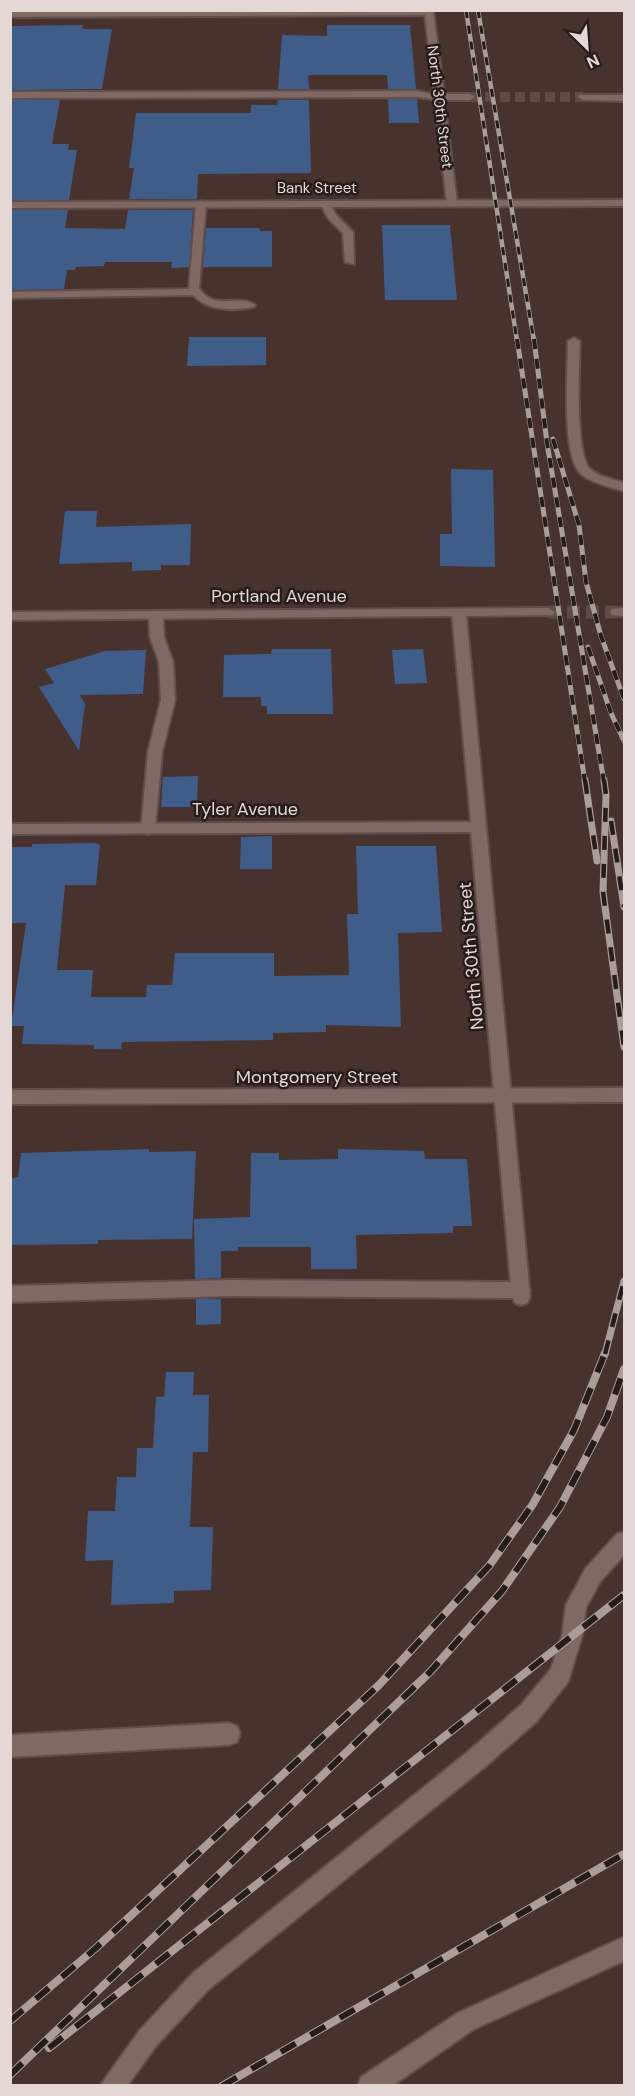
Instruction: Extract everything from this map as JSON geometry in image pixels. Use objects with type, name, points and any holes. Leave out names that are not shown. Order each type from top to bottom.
[{"type":"street","points":[[10,14],[429,11]]},
{"type":"street","name":"North 30th Street","points":[[429,11],[452,203]]},
{"type":"street","points":[[10,95],[418,94],[470,97]]},
{"type":"street","points":[[583,97],[624,98]]},
{"type":"street","points":[[325,203],[332,216],[348,232],[350,262]]},
{"type":"street","name":"Bank Street","points":[[10,205],[624,203]]},
{"type":"street","points":[[195,292],[201,204]]},
{"type":"street","points":[[10,295],[195,292],[208,304],[250,306]]},
{"type":"street","points":[[574,341],[574,416],[578,462],[587,473],[610,479],[624,487]]},
{"type":"street","name":"Portland Avenue","points":[[10,616],[548,612]]},
{"type":"street","name":"North 30th Street","points":[[10,1294],[231,1288],[521,1293],[459,613]]},
{"type":"street","points":[[148,829],[155,752],[168,700],[166,662],[157,638],[156,615]]},
{"type":"street","name":"Tyler Avenue","points":[[10,829],[479,827]]},
{"type":"street","name":"Montgomery Street","points":[[10,1097],[624,1095]]},
{"type":"street","points":[[112,2085],[148,2038],[201,1981],[478,1758],[529,1713],[560,1675],[572,1636],[576,1605],[587,1585],[593,1575],[624,1541]]},
{"type":"street","points":[[10,1746],[229,1734]]},
{"type":"street","points":[[370,2085],[466,2021],[624,1948]]},
{"type":"building","points":[[83,25],[82,29],[112,29],[102,89],[10,90],[10,26]]},
{"type":"building","points":[[327,25],[410,25],[416,89],[388,89],[387,75],[308,75],[309,89],[278,89],[282,35],[327,36]]},
{"type":"building","points":[[388,99],[417,99],[419,123],[389,123]]},
{"type":"building","points":[[10,100],[60,100],[52,144],[69,144],[68,150],[77,150],[69,200],[10,200]]},
{"type":"building","points":[[278,100],[309,100],[311,173],[198,174],[197,199],[129,199],[134,168],[129,168],[136,113],[251,113],[251,105],[277,105]]},
{"type":"building","points":[[10,210],[68,210],[65,228],[125,229],[128,210],[193,210],[189,267],[171,268],[172,262],[105,262],[104,266],[76,267],[75,270],[67,270],[64,289],[10,290]]},
{"type":"building","points":[[382,225],[450,225],[457,300],[385,300]]},
{"type":"building","points":[[206,228],[259,228],[260,231],[272,231],[272,267],[203,267]]},
{"type":"building","points":[[189,337],[266,337],[266,365],[187,366]]},
{"type":"building","points":[[451,469],[493,470],[495,567],[440,566],[440,534],[452,534]]},
{"type":"building","points":[[65,511],[97,511],[96,527],[191,524],[190,565],[161,565],[161,570],[132,571],[132,562],[59,564]]},
{"type":"building","points":[[272,649],[331,649],[333,714],[267,714],[267,706],[261,706],[261,697],[223,697],[224,655],[271,654]]},
{"type":"building","points":[[423,649],[427,683],[395,684],[392,650]]},
{"type":"building","points":[[146,650],[143,694],[80,695],[85,704],[79,751],[39,687],[54,683],[45,669],[105,651]]},
{"type":"building","points":[[198,776],[197,807],[161,807],[163,777]]},
{"type":"building","points":[[272,836],[272,869],[240,869],[241,837]]},
{"type":"building","points":[[95,843],[100,845],[96,885],[65,885],[57,970],[93,970],[91,997],[146,997],[147,985],[172,985],[175,953],[274,953],[274,976],[349,975],[347,914],[358,914],[356,846],[436,846],[442,932],[398,933],[401,1027],[326,1025],[326,1032],[273,1033],[273,1040],[122,1042],[121,1049],[94,1049],[94,1045],[22,1044],[24,1026],[11,1026],[26,923],[10,923],[10,847],[32,847],[32,844]]},
{"type":"building","points":[[149,1149],[149,1152],[196,1151],[192,1239],[98,1240],[98,1244],[10,1245],[10,1190],[12,1178],[18,1177],[21,1153]]},
{"type":"building","points":[[338,1149],[424,1151],[425,1159],[467,1159],[472,1226],[453,1226],[453,1233],[356,1235],[357,1269],[311,1269],[311,1247],[238,1247],[238,1251],[221,1251],[221,1278],[195,1279],[194,1219],[250,1217],[251,1153],[279,1153],[279,1160],[338,1159]]},
{"type":"building","points":[[196,1299],[221,1299],[221,1324],[196,1325]]},
{"type":"building","points":[[166,1372],[194,1372],[193,1395],[209,1395],[208,1452],[193,1452],[190,1527],[213,1527],[211,1590],[174,1591],[174,1603],[111,1605],[113,1560],[85,1561],[88,1511],[115,1511],[117,1477],[136,1477],[137,1448],[153,1448],[156,1397],[164,1397]]},
{"type":"tunnel","points":[[470,97],[583,97]]},
{"type":"tunnel","points":[[548,612],[617,612]]},
{"type":"railway","points":[[466,10],[517,341]]},
{"type":"railway","points":[[478,10],[534,341]]},
{"type":"railway","points":[[517,339],[585,782]]},
{"type":"railway","points":[[534,339],[547,443],[604,782]]},
{"type":"railway","points":[[553,439],[579,525],[586,582],[601,636],[624,699]]},
{"type":"railway","points":[[588,647],[611,713],[624,741]]},
{"type":"railway","points":[[585,780],[597,861]]},
{"type":"railway","points":[[604,780],[606,795],[603,892],[624,1047]]},
{"type":"railway","points":[[611,821],[624,907]]},
{"type":"railway","points":[[605,1354],[624,1281]]},
{"type":"railway","points":[[10,2021],[96,1948],[379,1685],[489,1566],[533,1504],[574,1430],[605,1353]]},
{"type":"railway","points":[[10,2075],[430,1672],[502,1591],[560,1507],[607,1417],[624,1369]]},
{"type":"railway","points":[[49,2048],[624,1595]]},
{"type":"railway","points":[[222,2086],[624,1854]]}]
